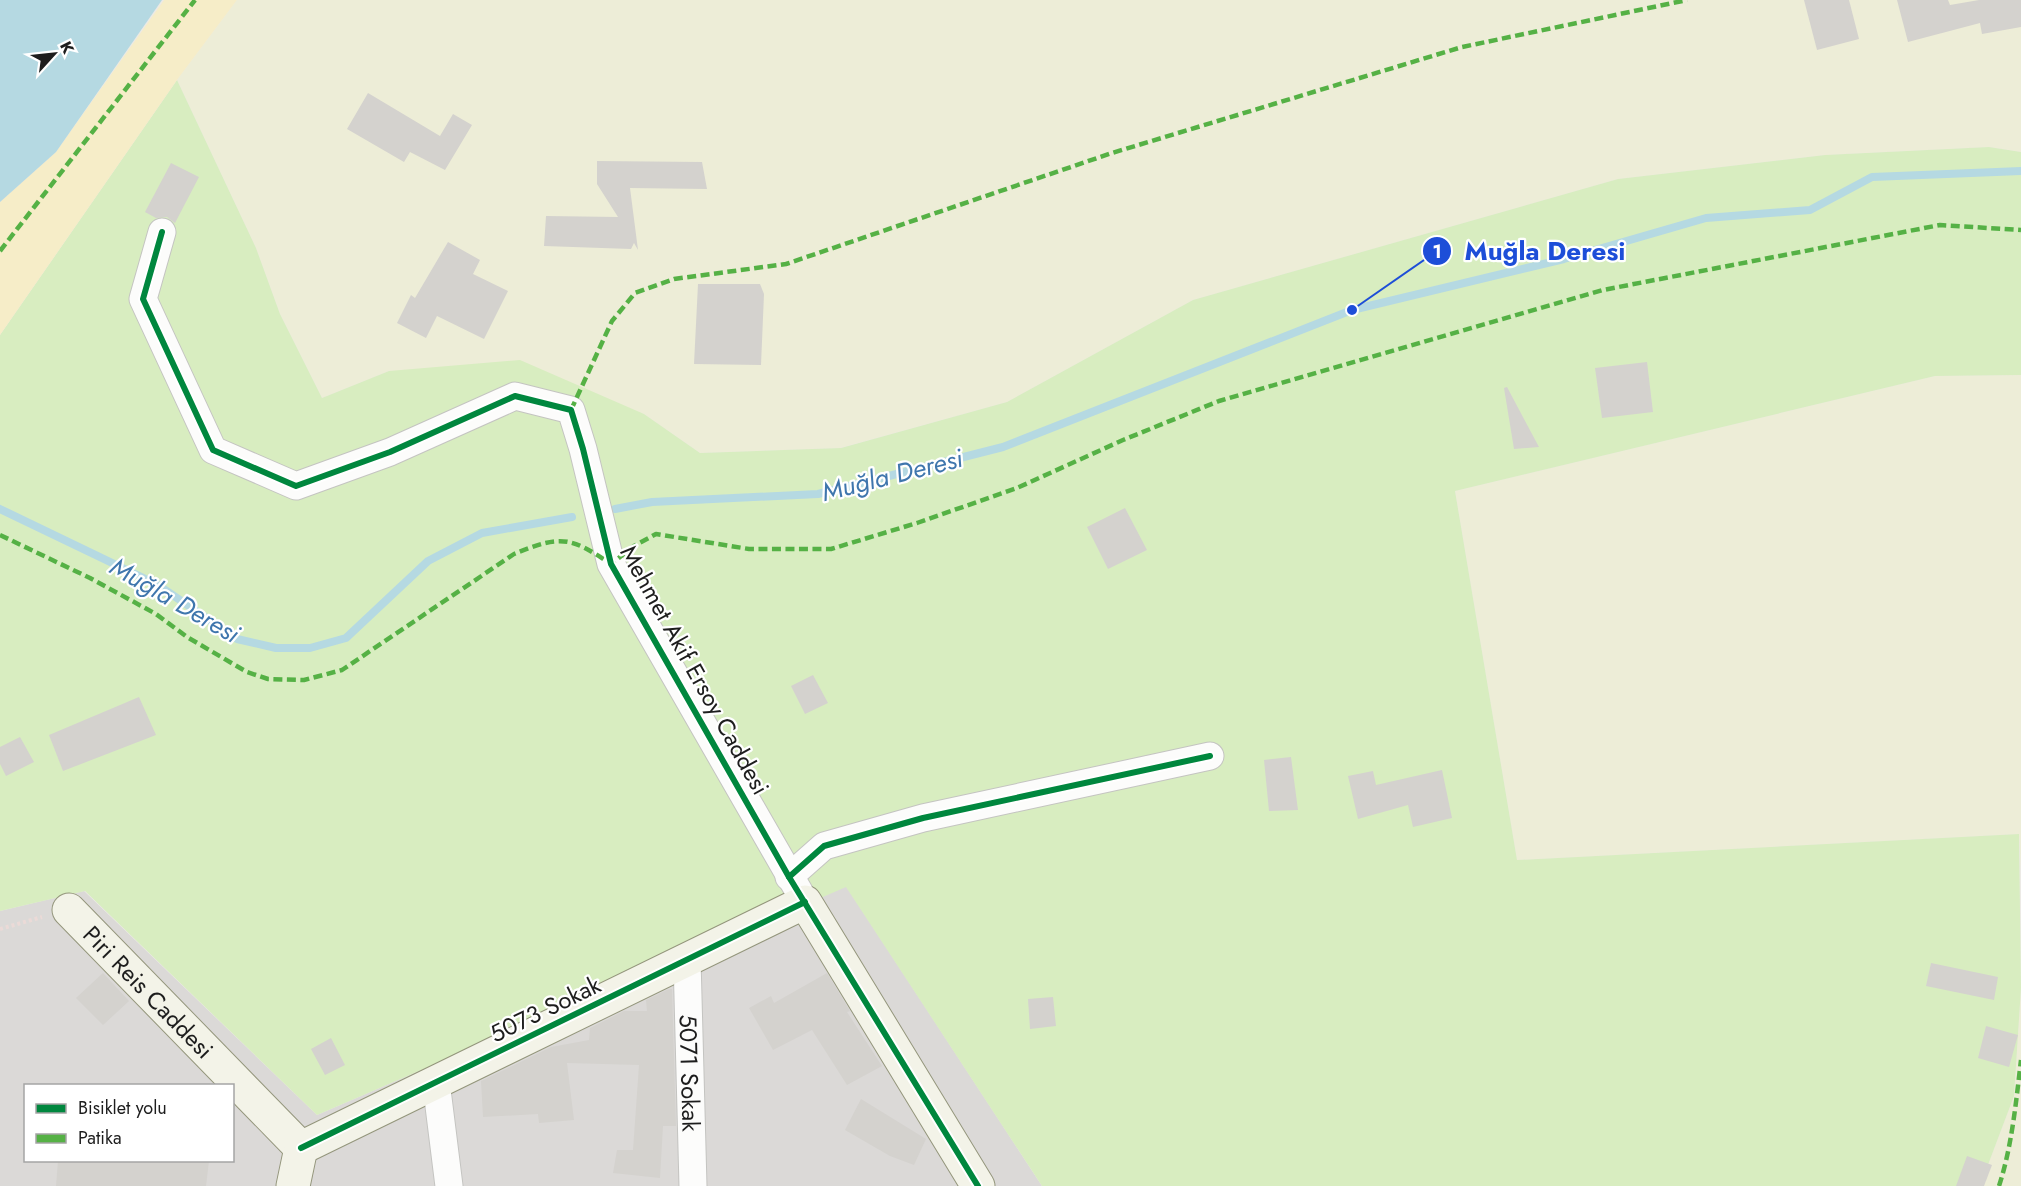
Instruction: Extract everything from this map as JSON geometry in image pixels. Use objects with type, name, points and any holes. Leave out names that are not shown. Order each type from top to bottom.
[{"type":"street","name":"Mehmet Akif Ersoy Caddesi","points":[[162,231],[143,299],[213,450],[296,486],[390,452],[515,396],[571,410],[583,449],[611,564],[797,889],[978,1186]]},
{"type":"street","points":[[797,889],[824,846],[923,818],[1210,756]]},
{"type":"street","name":"5073 Sokak","points":[[301,1148],[687,959],[797,889]]},
{"type":"street","name":"Piri Reis Caddesi","points":[[69,910],[301,1148]]},
{"type":"street","name":"5071 Sokak","points":[[687,959],[693,1186]]},
{"type":"street","points":[[436,1082],[449,1186]]},
{"type":"street","points":[[293,1186],[301,1148]]},
{"type":"path","points":[[0,929],[69,910]]},
{"type":"shaded area","points":[[846,886],[1042,1186],[0,1186],[0,911],[84,891],[317,1115]]},
{"type":"green space","points":[[237,0],[2021,0],[2021,152],[1989,147],[1825,155],[1618,179],[1193,300],[1007,402],[840,448],[700,453],[644,414],[389,371],[322,398],[280,314],[256,248],[177,80]]},
{"type":"green space","points":[[177,80],[256,248],[280,314],[322,398],[389,371],[520,360],[644,414],[700,453],[841,448],[1007,402],[1193,300],[1618,179],[1825,155],[1989,147],[2021,152],[2021,375],[1935,376],[1455,491],[1517,860],[2019,834],[2021,988],[2014,1096],[1980,1186],[1042,1186],[846,887],[317,1115],[85,891],[0,911],[0,335]]},
{"type":"green space","points":[[2021,375],[2021,871],[2019,834],[1517,860],[1455,491],[1935,376]]},
{"type":"green space","points":[[2021,988],[2021,1186],[1980,1186],[2014,1096]]},
{"type":"sand","points":[[164,0],[237,0],[177,80],[0,335],[0,202],[56,152]]},
{"type":"water","points":[[0,0],[162,0],[56,152],[0,202]]},
{"type":"building","points":[[1804,0],[1849,0],[1859,39],[1817,50]]},
{"type":"building","points":[[1897,0],[1948,0],[1950,5],[1979,0],[2021,0],[2021,27],[1982,34],[1980,23],[1908,42]]},
{"type":"building","points":[[368,93],[440,136],[453,114],[472,125],[445,170],[410,152],[404,162],[347,129]]},
{"type":"building","points":[[597,161],[702,162],[707,189],[630,188],[638,250],[634,243],[631,249],[544,246],[546,216],[618,217],[597,184]]},
{"type":"building","points":[[171,163],[199,177],[175,223],[167,217],[156,218],[145,212]]},
{"type":"building","points":[[448,242],[480,260],[473,274],[508,291],[484,339],[437,316],[426,338],[397,323],[411,295],[415,298]]},
{"type":"building","points":[[698,284],[760,284],[764,294],[761,365],[694,364]]},
{"type":"building","points":[[1647,362],[1653,412],[1602,418],[1595,368]]},
{"type":"building","points":[[1507,387],[1539,447],[1514,449],[1504,388]]},
{"type":"building","points":[[1125,508],[1147,550],[1108,569],[1087,527]]},
{"type":"building","points":[[813,675],[828,703],[805,714],[791,686]]},
{"type":"building","points":[[139,697],[156,735],[63,771],[49,735]]},
{"type":"building","points":[[20,737],[34,762],[6,776],[0,764],[0,747]]},
{"type":"building","points":[[1291,757],[1298,810],[1269,811],[1264,760]]},
{"type":"building","points":[[1442,770],[1452,818],[1413,827],[1408,805],[1358,819],[1348,776],[1373,771],[1376,785]]},
{"type":"building","points":[[1931,963],[1998,977],[1994,1000],[1926,986]]},
{"type":"building","points":[[103,973],[129,1001],[103,1025],[76,998]]},
{"type":"building","points":[[827,973],[850,1011],[847,1012],[882,1066],[847,1085],[812,1030],[773,1050],[749,1008],[771,996],[774,1003]]},
{"type":"building","points":[[672,989],[676,1126],[663,1126],[660,1178],[613,1173],[617,1150],[633,1150],[639,1065],[567,1063],[574,1120],[539,1123],[538,1114],[483,1117],[481,1081],[551,1047],[589,1040],[590,1028],[624,1011],[647,1011],[646,1000]]},
{"type":"building","points":[[1053,997],[1056,1026],[1030,1029],[1028,999]]},
{"type":"building","points":[[1986,1026],[2018,1035],[2009,1067],[1978,1058]]},
{"type":"building","points":[[331,1038],[345,1065],[325,1075],[311,1049]]},
{"type":"building","points":[[861,1099],[926,1139],[914,1165],[890,1156],[845,1130]]},
{"type":"building","points":[[1967,1156],[1992,1165],[1984,1186],[1956,1186]]},
{"type":"building","points":[[58,1162],[209,1162],[206,1186],[56,1186]]},
{"type":"waterway","name":"Muğla Deresi","points":[[615,509],[652,502],[818,494],[1003,447],[1352,310],[1564,259],[1706,218],[1810,210],[1872,177],[2021,171]]},
{"type":"waterway","name":"Muğla Deresi","points":[[0,509],[158,585],[237,639],[276,648],[310,648],[346,638],[428,561],[482,533],[572,517]]},
{"type":"marked path","points":[[0,251],[195,0]]},
{"type":"marked path","points":[[571,410],[612,321],[635,293],[674,279],[786,264],[1112,153],[1462,47],[1687,0]]},
{"type":"marked path","points":[[0,535],[90,578],[156,614],[187,637],[247,672],[268,679],[304,680],[342,670],[514,554],[554,541],[564,541],[585,548],[611,564],[634,546],[656,534],[749,549],[831,549],[917,523],[1017,488],[1123,440],[1219,401],[1603,290],[1940,225],[2021,230]]},
{"type":"marked path","points":[[1999,1186],[2010,1140],[2021,1060]]},
{"type":"cycle path","points":[[162,232],[143,299],[213,450],[296,486],[390,452],[515,396],[571,410],[583,449],[611,564],[789,877],[978,1186]]},
{"type":"cycle path","points":[[789,877],[824,846],[923,818],[1210,756]]},
{"type":"cycle path","points":[[301,1148],[805,902]]},
{"type":"place","name":"Muğla Deresi","points":[[1352,310]]}]
